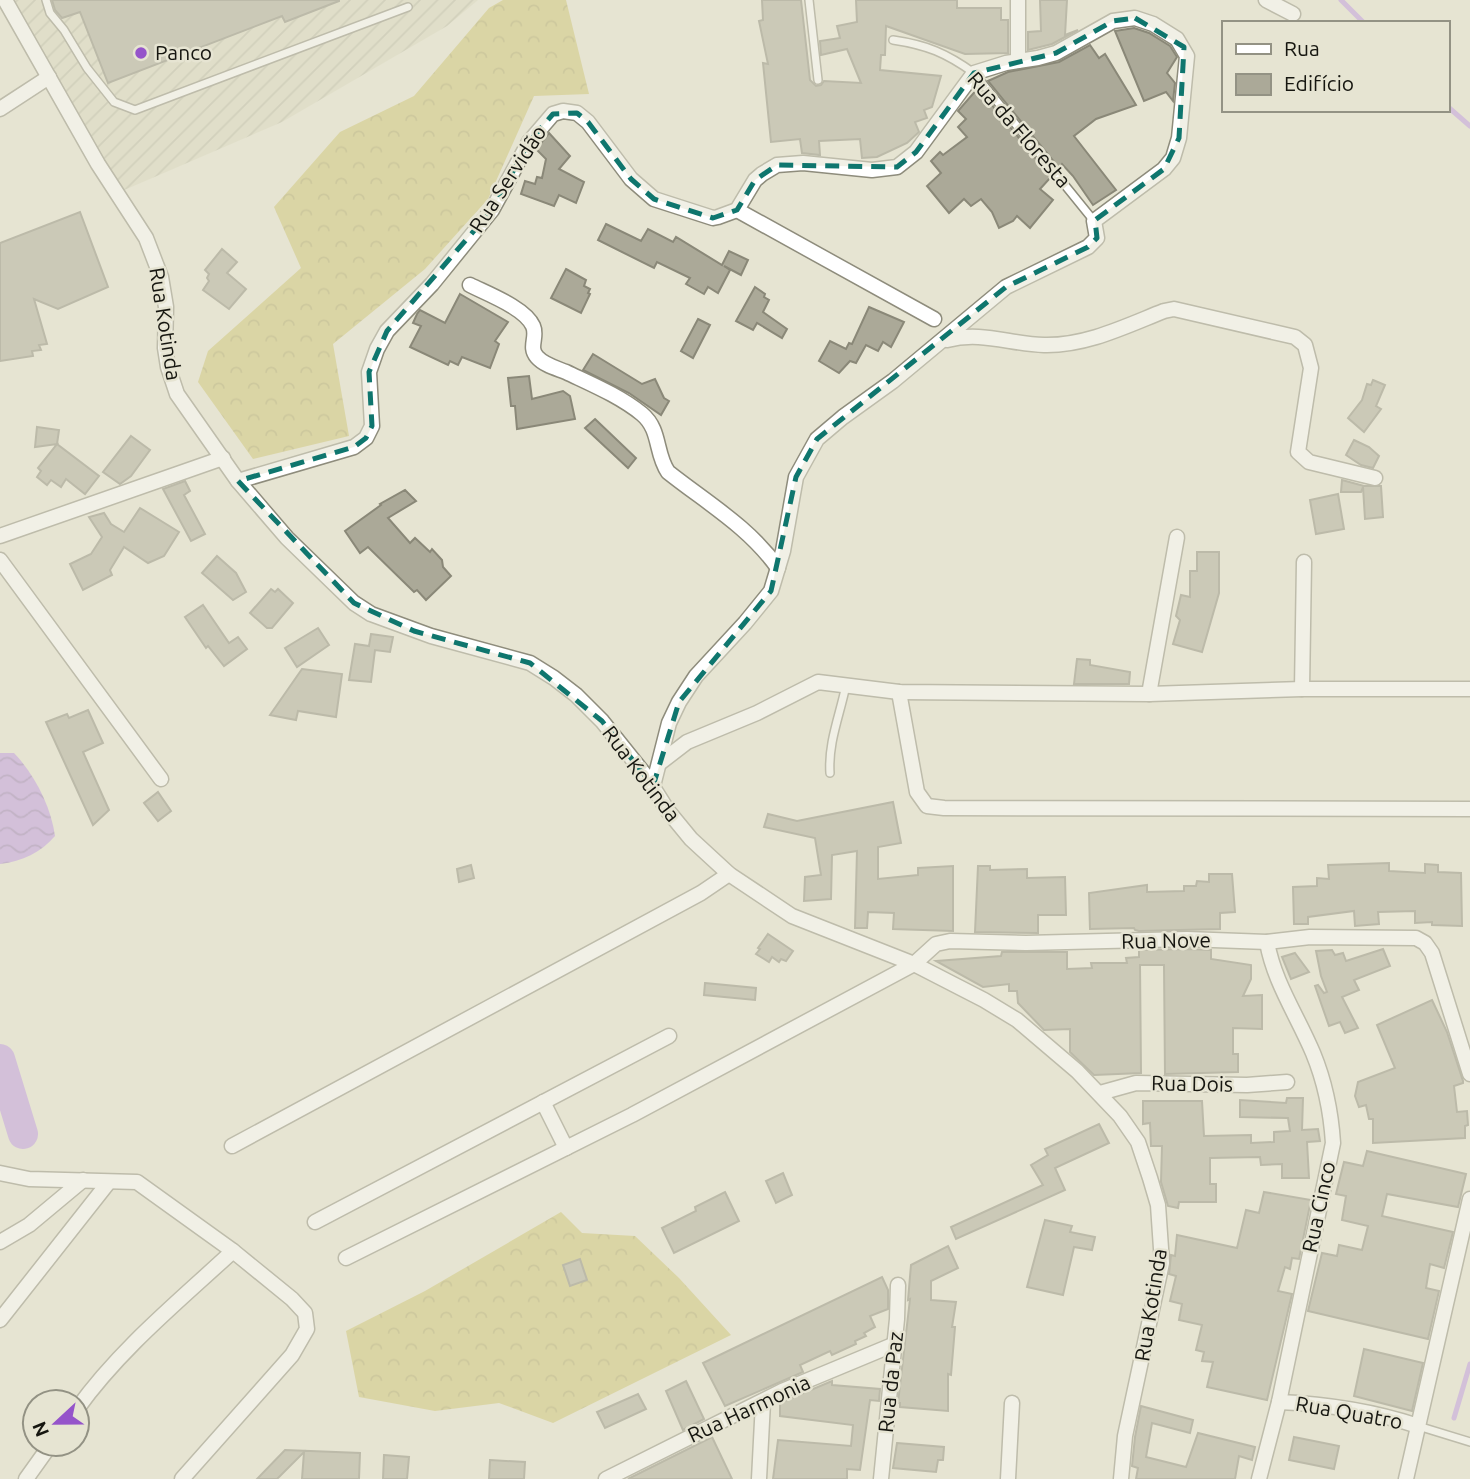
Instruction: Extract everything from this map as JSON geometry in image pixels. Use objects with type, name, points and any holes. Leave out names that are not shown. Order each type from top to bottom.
[{"type":"street","name":"Rua Kotinda","points":[[5,0],[98,164],[146,238],[158,266],[163,290],[165,348],[177,394],[238,481],[287,538],[354,603],[372,614],[414,631],[530,663],[566,687],[626,748],[668,811],[691,839],[729,874],[792,916],[914,964],[1017,1020],[1077,1071],[1120,1116],[1138,1142],[1158,1205],[1162,1241],[1162,1263],[1125,1436],[1121,1479]]},
{"type":"street","points":[[1018,0],[1018,61]]},
{"type":"street","points":[[1266,0],[1293,14]]},
{"type":"street","points":[[653,786],[669,723],[679,702],[711,658],[771,591],[796,477],[817,439],[893,381],[1006,287],[1088,247],[1097,238],[1094,221],[1164,169],[1173,158],[1183,107],[1187,56],[1178,39],[1153,24],[1135,18],[1114,21],[1056,53],[974,73],[929,135],[905,162],[897,166],[872,170],[803,163],[777,166],[755,180],[737,210],[934,319]]},
{"type":"street","points":[[0,109],[48,77]]},
{"type":"street","name":"Rua Servidão","points":[[238,481],[354,447],[366,438],[372,426],[369,372],[387,331],[432,284],[492,209],[530,142],[553,114],[564,111],[577,113],[588,122],[631,179],[654,199],[713,218],[729,215],[737,210]]},
{"type":"street","points":[[470,285],[525,315],[535,332],[532,349],[544,363],[599,388],[642,414],[656,433],[662,463],[668,471],[738,524],[766,551],[778,568]]},
{"type":"street","points":[[939,343],[973,336],[1044,345],[1073,343],[1174,309],[1295,337],[1305,345],[1311,368],[1298,452],[1310,462],[1375,478]]},
{"type":"street","points":[[0,536],[223,458]]},
{"type":"street","points":[[1149,694],[1177,537]]},
{"type":"street","points":[[0,560],[161,779]]},
{"type":"street","points":[[1302,689],[1304,562]]},
{"type":"street","points":[[661,762],[687,742],[757,713],[818,682],[899,692],[1149,694],[1302,689],[1470,689]]},
{"type":"street","points":[[899,692],[917,792],[927,806],[1470,808]]},
{"type":"street","points":[[232,1146],[701,893],[729,874]]},
{"type":"street","name":"Rua Nove","points":[[346,1258],[644,1108],[914,964],[936,944],[950,941],[1026,943],[1187,939],[1267,942],[1310,937],[1416,938],[1432,953],[1470,1074]]},
{"type":"street","name":"Rua Cinco","points":[[1259,1479],[1279,1402],[1333,1143],[1331,1116],[1323,1082],[1313,1053],[1277,980],[1267,942]]},
{"type":"street","points":[[315,1222],[669,1036]]},
{"type":"street","name":"Rua Dois","points":[[1100,1093],[1136,1083],[1247,1085],[1286,1082]]},
{"type":"street","points":[[544,1102],[566,1147]]},
{"type":"street","points":[[0,1173],[29,1179],[137,1182],[233,1251],[292,1299],[304,1314],[307,1329],[292,1355],[183,1479]]},
{"type":"street","points":[[0,1242],[29,1225],[83,1180]]},
{"type":"street","points":[[0,1320],[108,1183]]},
{"type":"street","points":[[1406,1479],[1470,1199]]},
{"type":"street","points":[[91,1390],[154,1324],[233,1251]]},
{"type":"street","name":"Rua da Paz","points":[[881,1479],[895,1345],[898,1285]]},
{"type":"street","name":"Rua Harmonia","points":[[606,1479],[782,1391],[895,1345]]},
{"type":"street","points":[[758,1479],[763,1402]]},
{"type":"street","name":"Rua Quatro","points":[[1279,1402],[1311,1403],[1418,1426]]},
{"type":"street","points":[[1008,1479],[1012,1403]]},
{"type":"street","points":[[26,1479],[41,1458]]},
{"type":"lane","points":[[46,0],[50,13],[65,30],[114,102],[135,110],[408,7]]},
{"type":"lane","points":[[809,0],[818,80]]},
{"type":"lane","name":"Rua da Floresta","points":[[893,40],[931,47],[974,73],[1094,221]]},
{"type":"lane","points":[[830,773],[833,730],[846,684]]},
{"type":"lane","points":[[1418,1426],[1470,1442]]},
{"type":"highlighted area","points":[[1135,18],[1184,47],[1179,138],[1164,169],[1095,220],[1097,238],[1088,247],[1006,287],[817,439],[796,477],[771,591],[679,702],[653,786],[602,721],[530,663],[414,631],[354,603],[238,481],[354,447],[366,438],[372,426],[369,372],[387,331],[492,210],[529,142],[553,114],[577,113],[588,122],[631,179],[654,199],[713,218],[737,210],[755,180],[777,165],[897,167],[916,152],[974,73],[1056,53],[1113,21]]},
{"type":"shaded area","points":[[12,0],[478,0],[447,26],[282,122],[122,191]]},
{"type":"green space","points":[[503,0],[566,0],[589,94],[534,96],[488,199],[425,269],[333,344],[349,436],[253,459],[198,382],[208,351],[301,268],[274,207],[340,132],[414,96],[489,8]]},
{"type":"green space","points":[[561,1212],[582,1233],[635,1236],[679,1278],[731,1335],[553,1423],[499,1403],[435,1411],[359,1397],[346,1331],[425,1291]]},
{"type":"water","points":[[0,753],[14,753],[29,771],[46,803],[55,836],[31,855],[0,864]]},
{"type":"building","name":"Panco","points":[[52,0],[339,1],[285,22],[282,16],[108,83],[80,12],[62,18],[55,10]]},
{"type":"building","points":[[762,0],[801,0],[810,80],[816,86],[824,81],[861,83],[847,49],[821,55],[820,41],[840,38],[837,26],[857,22],[856,0],[957,0],[957,8],[1001,8],[1001,20],[1008,20],[1008,53],[965,54],[886,26],[885,55],[881,55],[880,70],[941,76],[932,107],[924,110],[927,118],[915,122],[919,132],[907,143],[877,157],[862,158],[860,139],[819,141],[820,155],[802,153],[800,139],[771,142],[763,63],[768,64],[759,21],[763,20]]},
{"type":"building","points":[[1040,0],[1067,0],[1065,35],[1078,30],[1052,44],[1028,50],[1028,32],[1041,31]]},
{"type":"building","points":[[1134,28],[1149,33],[1170,46],[1177,57],[1167,73],[1175,83],[1173,101],[1166,92],[1144,101],[1115,31]]},
{"type":"building","points":[[1090,45],[1099,58],[1105,54],[1136,105],[1096,119],[1074,136],[1116,190],[1093,205],[1073,176],[1062,164],[1059,168],[988,81],[1008,72],[1059,62]]},
{"type":"building","points":[[978,88],[1051,177],[1040,189],[1053,200],[1030,228],[1017,216],[999,228],[992,212],[981,199],[971,206],[964,199],[949,213],[927,186],[941,173],[931,161],[940,152],[943,155],[967,137],[958,127],[966,119],[958,111]]},
{"type":"building","points":[[549,133],[570,156],[559,169],[584,182],[576,203],[559,195],[554,206],[521,194],[525,181],[535,184],[537,177],[542,178],[546,159],[536,149]]},
{"type":"building","points":[[80,212],[108,287],[58,309],[34,299],[47,344],[39,345],[41,350],[32,351],[33,356],[0,361],[0,243]]},
{"type":"building","points":[[606,224],[641,241],[648,229],[673,242],[676,237],[722,265],[729,251],[748,260],[741,275],[724,266],[730,270],[718,293],[708,287],[704,294],[686,284],[690,278],[657,262],[654,268],[598,240]]},
{"type":"building","points":[[222,249],[237,262],[227,273],[246,289],[229,309],[203,290],[209,281],[209,274],[205,270]]},
{"type":"building","points":[[566,269],[586,280],[584,286],[590,289],[581,313],[551,298]]},
{"type":"building","points":[[755,287],[769,300],[763,312],[787,329],[782,338],[757,323],[753,330],[736,321]]},
{"type":"building","points":[[460,294],[508,322],[495,341],[499,344],[490,368],[462,357],[458,365],[450,361],[448,365],[410,347],[421,326],[413,323],[420,310],[445,323]]},
{"type":"building","points":[[869,307],[904,322],[891,347],[883,342],[878,351],[866,345],[856,363],[850,361],[839,373],[819,361],[830,341],[846,349],[849,343],[852,344]]},
{"type":"building","points":[[698,319],[710,325],[693,358],[681,351]]},
{"type":"building","points":[[593,354],[642,384],[655,379],[664,398],[669,401],[661,415],[629,393],[583,370]]},
{"type":"building","points":[[529,376],[532,399],[563,391],[570,396],[575,419],[517,429],[508,378]]},
{"type":"building","points":[[1373,380],[1385,385],[1376,406],[1381,409],[1364,432],[1348,418],[1362,400],[1367,384],[1371,385]]},
{"type":"building","points":[[595,419],[636,458],[628,468],[585,428]]},
{"type":"building","points":[[37,427],[59,430],[57,444],[35,447]]},
{"type":"building","points":[[131,436],[150,450],[131,476],[120,484],[103,472]]},
{"type":"building","points":[[1354,440],[1369,447],[1379,456],[1373,468],[1361,465],[1346,455]]},
{"type":"building","points":[[57,444],[99,476],[85,494],[66,479],[61,487],[51,480],[47,485],[37,477],[41,471],[38,468]]},
{"type":"building","points":[[1342,480],[1364,486],[1381,486],[1383,517],[1365,519],[1363,487],[1361,492],[1341,492]]},
{"type":"building","points":[[185,481],[190,491],[184,495],[205,534],[191,541],[163,489]]},
{"type":"building","points":[[405,490],[416,501],[388,518],[410,543],[415,538],[430,552],[432,549],[451,576],[426,600],[417,590],[414,592],[368,547],[360,553],[345,531],[380,504]]},
{"type":"building","points":[[1338,494],[1344,529],[1316,534],[1310,500]]},
{"type":"building","points":[[140,508],[179,532],[164,556],[148,563],[124,547],[110,570],[112,575],[83,590],[70,564],[91,554],[102,537],[89,517],[104,513],[111,524],[124,532]]},
{"type":"building","points":[[1197,552],[1219,552],[1219,593],[1202,652],[1173,644],[1180,620],[1176,616],[1181,595],[1190,597],[1190,571],[1197,571]]},
{"type":"building","points":[[217,556],[236,573],[246,592],[233,600],[202,573]]},
{"type":"building","points":[[271,589],[275,592],[278,589],[293,603],[272,628],[267,628],[250,613]]},
{"type":"building","points":[[203,605],[229,643],[238,637],[247,649],[224,666],[208,646],[206,648],[185,617]]},
{"type":"building","points":[[318,628],[329,645],[297,667],[285,648]]},
{"type":"building","points":[[371,634],[393,637],[390,652],[375,650],[371,682],[349,680],[355,644],[369,646]]},
{"type":"building","points":[[1077,659],[1090,660],[1090,665],[1130,672],[1129,684],[1074,684]]},
{"type":"building","points":[[302,669],[342,674],[336,717],[298,711],[296,720],[270,715]]},
{"type":"building","points":[[88,710],[103,743],[83,752],[109,810],[93,825],[46,722],[67,714],[69,718]]},
{"type":"building","points":[[158,792],[171,811],[158,821],[144,803]]},
{"type":"building","points":[[893,802],[901,843],[878,847],[878,879],[918,875],[918,868],[953,866],[953,931],[893,929],[894,913],[868,912],[867,928],[855,928],[857,851],[832,855],[831,899],[804,901],[805,877],[821,875],[815,838],[764,827],[768,814],[797,821]]},
{"type":"building","points":[[1389,863],[1389,871],[1425,873],[1425,864],[1438,865],[1438,872],[1461,873],[1462,926],[1415,923],[1415,911],[1378,912],[1379,924],[1355,926],[1354,911],[1308,917],[1308,924],[1294,924],[1293,887],[1317,886],[1317,878],[1329,879],[1328,865]]},
{"type":"building","points":[[471,865],[474,878],[459,882],[457,869]]},
{"type":"building","points":[[978,866],[990,866],[990,870],[1027,869],[1027,878],[1065,877],[1066,915],[1038,915],[1038,933],[975,932]]},
{"type":"building","points":[[1209,874],[1232,874],[1235,912],[1220,913],[1220,929],[1090,929],[1089,893],[1147,885],[1147,892],[1184,891],[1184,886],[1196,886],[1197,881],[1209,882]]},
{"type":"building","points":[[768,934],[793,951],[786,961],[781,959],[779,962],[772,957],[769,962],[756,954]]},
{"type":"building","points":[[1383,949],[1390,966],[1354,980],[1359,990],[1342,997],[1358,1028],[1345,1033],[1340,1022],[1329,1026],[1315,986],[1318,985],[1324,993],[1327,992],[1316,951],[1332,950],[1335,955],[1343,953],[1346,961]]},
{"type":"building","points":[[1139,950],[1211,950],[1211,959],[1251,965],[1251,979],[1243,996],[1262,995],[1262,1029],[1233,1028],[1233,1054],[1238,1054],[1238,1072],[1165,1074],[1164,965],[1140,965],[1141,1073],[1094,1075],[1070,1052],[1070,1029],[1044,1030],[1018,1003],[1017,991],[1009,991],[1009,984],[983,987],[936,961],[1001,956],[1002,952],[1067,952],[1067,969],[1092,968],[1091,963],[1127,963],[1126,958],[1139,957]]},
{"type":"building","points":[[1295,953],[1309,972],[1291,979],[1282,957]]},
{"type":"building","points":[[705,983],[756,988],[755,1000],[704,995]]},
{"type":"building","points":[[1432,1000],[1447,1032],[1463,1081],[1454,1086],[1457,1112],[1467,1111],[1465,1138],[1373,1143],[1373,1119],[1369,1119],[1366,1105],[1359,1107],[1355,1096],[1358,1082],[1395,1068],[1377,1025]]},
{"type":"building","points":[[1287,1098],[1303,1098],[1302,1130],[1318,1129],[1320,1141],[1307,1142],[1309,1178],[1282,1178],[1282,1164],[1261,1165],[1260,1157],[1210,1158],[1210,1184],[1216,1184],[1216,1202],[1179,1202],[1178,1208],[1168,1206],[1161,1182],[1162,1146],[1151,1146],[1150,1123],[1143,1124],[1143,1101],[1202,1101],[1204,1136],[1251,1135],[1251,1143],[1274,1142],[1274,1132],[1290,1131],[1288,1118],[1240,1117],[1240,1100],[1286,1103]]},
{"type":"building","points":[[1099,1124],[1109,1143],[1055,1168],[1065,1190],[956,1239],[951,1227],[1043,1185],[1031,1165],[1048,1155],[1045,1149]]},
{"type":"building","points":[[1367,1151],[1466,1174],[1458,1207],[1387,1194],[1382,1216],[1453,1232],[1444,1268],[1430,1264],[1426,1288],[1439,1291],[1428,1339],[1308,1311],[1322,1253],[1337,1256],[1339,1245],[1362,1250],[1368,1226],[1342,1220],[1346,1196],[1336,1194],[1344,1162],[1363,1166]]},
{"type":"building","points":[[783,1173],[792,1195],[776,1203],[766,1181]]},
{"type":"building","points":[[725,1192],[739,1221],[674,1253],[662,1228],[696,1211],[695,1207]]},
{"type":"building","points":[[1264,1192],[1311,1200],[1299,1259],[1292,1258],[1290,1269],[1285,1267],[1278,1291],[1292,1294],[1267,1400],[1207,1387],[1213,1362],[1202,1361],[1204,1352],[1196,1350],[1202,1325],[1179,1320],[1182,1304],[1170,1301],[1176,1276],[1169,1274],[1171,1255],[1175,1256],[1177,1235],[1237,1248],[1246,1210],[1259,1213]]},
{"type":"building","points":[[1045,1220],[1072,1226],[1070,1232],[1095,1237],[1092,1250],[1074,1247],[1063,1295],[1027,1287]]},
{"type":"building","points":[[948,1246],[958,1268],[931,1281],[931,1300],[956,1302],[952,1327],[955,1327],[951,1375],[948,1374],[948,1411],[900,1407],[898,1403],[910,1299],[908,1300],[911,1265]]},
{"type":"building","points":[[580,1259],[587,1280],[570,1286],[563,1265]]},
{"type":"building","points":[[882,1277],[888,1290],[888,1309],[870,1316],[875,1327],[864,1333],[866,1336],[855,1341],[856,1344],[832,1355],[830,1351],[800,1365],[803,1372],[725,1406],[703,1363]]},
{"type":"building","points":[[1364,1349],[1423,1363],[1412,1411],[1354,1396]]},
{"type":"building","points":[[686,1381],[704,1419],[683,1430],[666,1391]]},
{"type":"building","points":[[832,1381],[832,1385],[880,1389],[879,1401],[870,1400],[860,1470],[847,1469],[847,1479],[773,1479],[778,1440],[851,1446],[853,1425],[780,1416],[780,1403]]},
{"type":"building","points":[[638,1394],[646,1409],[605,1428],[597,1412]]},
{"type":"building","points":[[1141,1406],[1193,1420],[1190,1433],[1152,1423],[1146,1457],[1186,1467],[1198,1433],[1255,1447],[1252,1460],[1239,1456],[1235,1479],[1136,1479],[1138,1468],[1132,1466]]},
{"type":"building","points":[[712,1437],[732,1479],[628,1479]]},
{"type":"building","points":[[1294,1437],[1339,1446],[1334,1469],[1289,1460]]},
{"type":"building","points":[[897,1443],[944,1447],[943,1460],[938,1460],[936,1472],[893,1468]]},
{"type":"building","points":[[285,1450],[360,1453],[359,1479],[302,1479],[304,1452],[277,1479],[257,1479]]},
{"type":"building","points":[[384,1455],[409,1457],[407,1479],[383,1479]]},
{"type":"building","points":[[490,1460],[525,1462],[524,1479],[489,1479]]},
{"type":"waterway","points":[[1341,0],[1362,21]]},
{"type":"waterway","points":[[1449,108],[1470,126]]},
{"type":"waterway","points":[[0,1059],[23,1134]]},
{"type":"waterway","points":[[1454,1418],[1470,1364]]},
{"type":"place","name":"Panco","points":[[141,53]]}]
